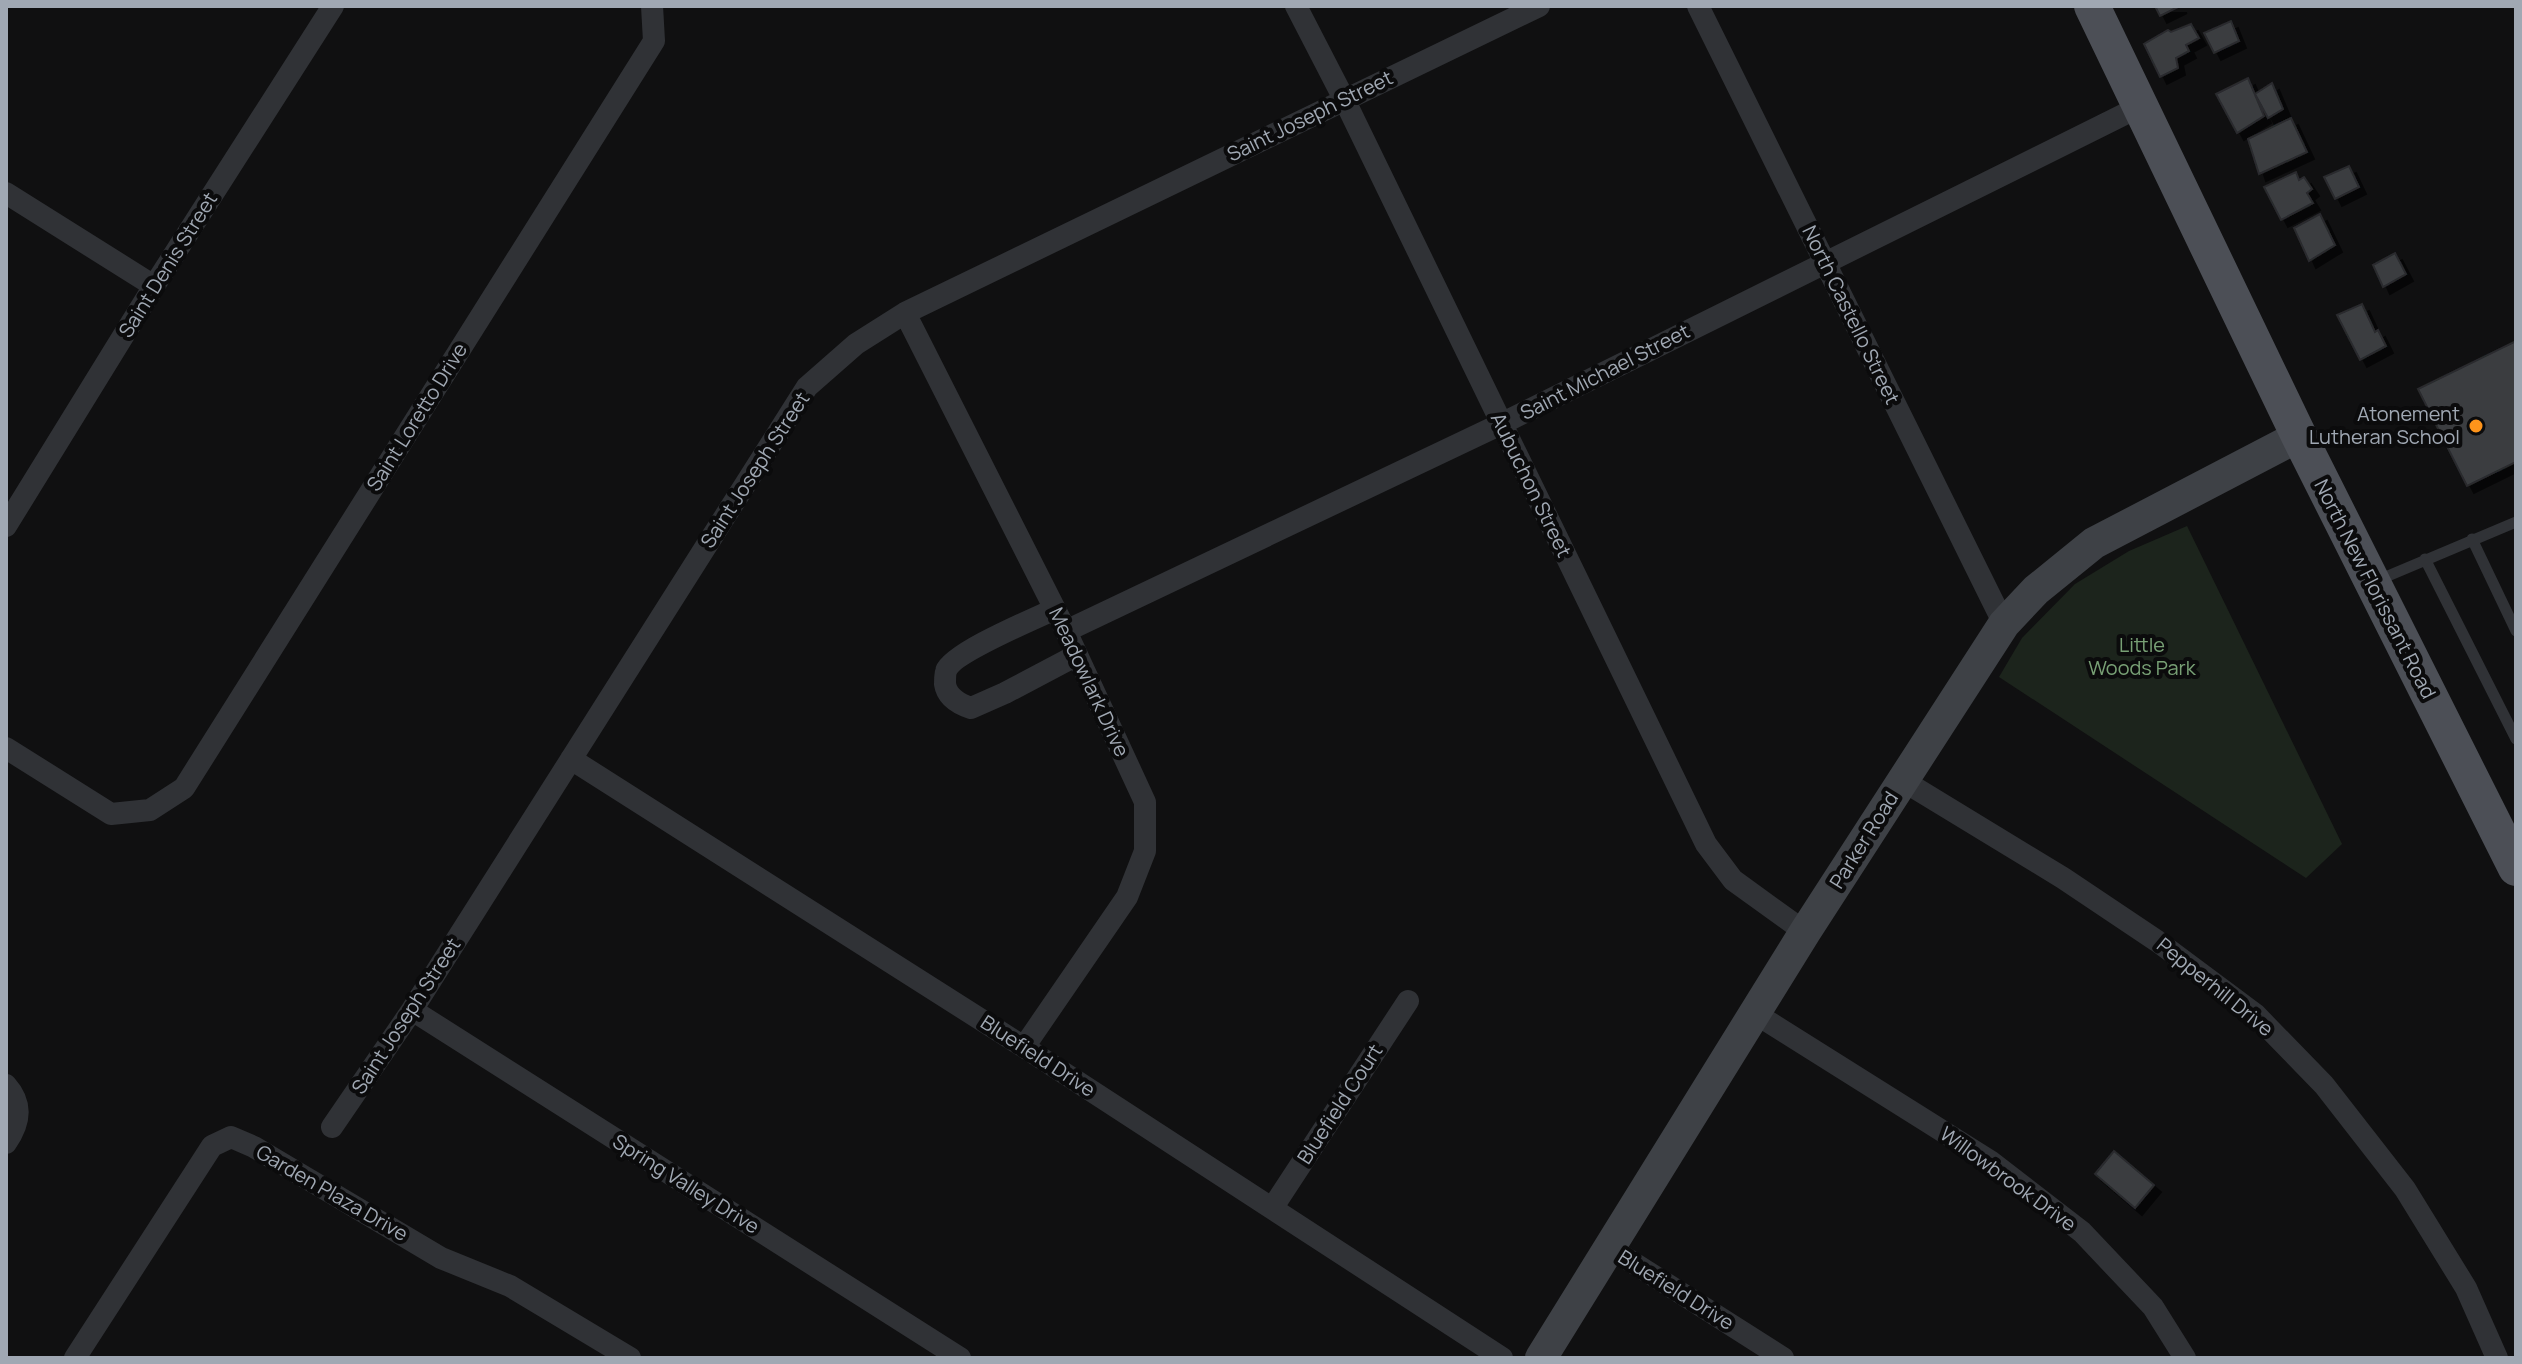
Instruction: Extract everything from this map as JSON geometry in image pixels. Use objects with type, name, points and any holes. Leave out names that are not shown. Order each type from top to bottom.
[{"type":"main road","name":"North New Florissant Road","points":[[2092,6],[2299,436],[2516,868]]},
{"type":"main road","name":"Parker Road","points":[[1541,1358],[1805,932],[2004,624],[2036,590],[2094,543],[2299,436]]},
{"type":"street","name":"Saint Denis Street","points":[[6,526],[154,286],[333,6]]},
{"type":"street","name":"Saint Loretto Drive","points":[[6,748],[111,814],[150,810],[184,788],[654,41],[652,6]]},
{"type":"street","name":"Aubuchon Street","points":[[1296,6],[1706,844],[1733,880],[1805,932]]},
{"type":"street","name":"Saint Joseph Street","points":[[332,1127],[412,1010],[807,387],[856,344],[905,313],[1539,6]]},
{"type":"street","name":"North Castello Street","points":[[1698,6],[2004,624]]},
{"type":"street","name":"Saint Michael Street","points":[[1066,631],[1501,424],[2141,106]]},
{"type":"street","points":[[6,193],[154,286]]},
{"type":"street","name":"Meadowlark Drive","points":[[905,313],[1066,631],[1145,802],[1145,851],[1127,897],[1024,1047]]},
{"type":"street","points":[[1055,609],[966,652],[952,662],[945,672],[945,689],[957,703],[971,708],[1077,655]]},
{"type":"street","name":"Bluefield Drive","points":[[571,759],[1273,1207],[1502,1358]]},
{"type":"street","name":"Pepperhill Drive","points":[[1902,780],[2063,878],[2157,941],[2255,1014],[2324,1085],[2405,1189],[2466,1288],[2497,1358]]},
{"type":"street","name":"Bluefield Court","points":[[1273,1207],[1408,1001]]},
{"type":"street","name":"Spring Valley Drive","points":[[412,1010],[960,1358]]},
{"type":"street","name":"Willowbrook Drive","points":[[1756,1014],[1990,1161],[2082,1232],[2153,1307],[2185,1358]]},
{"type":"street","points":[[6,1085],[17,1097],[19,1114],[15,1130],[6,1143]]},
{"type":"street","name":"Garden Plaza Drive","points":[[75,1358],[212,1146],[231,1137],[254,1147],[441,1258],[510,1286],[630,1358]]},
{"type":"street","name":"Bluefield Drive","points":[[1610,1248],[1783,1358]]},
{"type":"lane","points":[[2372,583],[2516,522]]},
{"type":"lane","points":[[2472,539],[2516,631]]},
{"type":"lane","points":[[2425,559],[2516,739]]},
{"type":"green space","name":"Little Woods Park","points":[[2187,526],[2342,844],[2306,878],[1999,677],[2022,638],[2075,584],[2129,551]]},
{"type":"building","points":[[2155,6],[2180,6],[2160,16]]},
{"type":"building","points":[[2231,21],[2239,41],[2214,53],[2204,33]]},
{"type":"building","points":[[2191,24],[2199,38],[2186,45],[2189,51],[2176,58],[2178,68],[2160,77],[2144,44],[2168,30],[2171,32]]},
{"type":"building","points":[[2248,78],[2264,116],[2237,133],[2216,94]]},
{"type":"building","points":[[2272,83],[2283,109],[2268,118],[2255,94]]},
{"type":"building","points":[[2291,118],[2307,152],[2259,174],[2248,139]]},
{"type":"building","points":[[2349,166],[2359,187],[2335,199],[2324,177]]},
{"type":"building","points":[[2296,172],[2299,180],[2304,177],[2312,189],[2307,193],[2313,203],[2281,220],[2264,187]]},
{"type":"building","points":[[2320,214],[2335,245],[2309,261],[2294,228]]},
{"type":"building","points":[[2395,253],[2406,274],[2383,287],[2373,265]]},
{"type":"building","points":[[2362,304],[2375,332],[2378,330],[2386,346],[2360,360],[2337,315]]},
{"type":"building","name":"Atonement Lutheran School","points":[[2516,341],[2516,462],[2467,486],[2418,389]]},
{"type":"building","points":[[2114,1151],[2154,1185],[2135,1208],[2095,1174]]},
{"type":"place","name":"Atonement Lutheran School","points":[[2476,426]]}]
